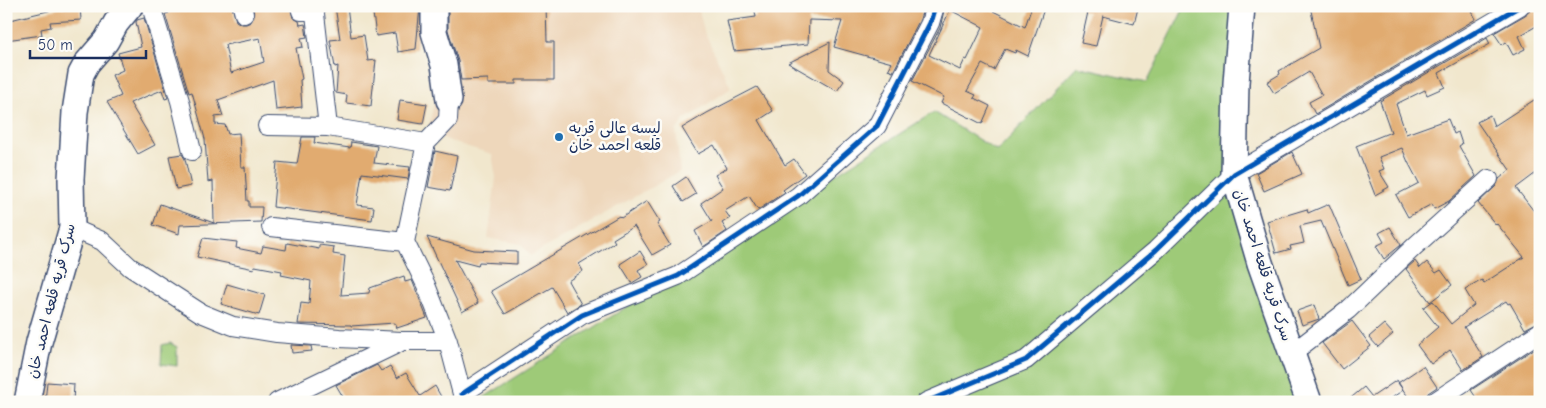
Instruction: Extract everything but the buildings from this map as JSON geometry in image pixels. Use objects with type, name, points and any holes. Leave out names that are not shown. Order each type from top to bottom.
[{"type":"street","name":"سرک قریه قلعه احمد خان","points":[[27,402],[39,342],[72,228],[71,179],[75,112],[82,74],[86,63],[106,40],[130,6]]},
{"type":"street","points":[[151,6],[180,101],[192,151]]},
{"type":"street","points":[[300,6],[301,10],[312,11],[315,14],[328,128]]},
{"type":"street","points":[[434,6],[434,32],[444,65],[449,100],[448,120],[426,143],[405,242],[426,285],[448,341],[464,398],[582,315],[678,276],[798,196],[877,126],[930,23],[935,6]]},
{"type":"street","name":"سرک قریه قلعه احمد خان","points":[[1242,6],[1236,82],[1234,174],[1260,263],[1309,402]]},
{"type":"street","points":[[926,402],[1026,360],[1156,250],[1234,174],[1520,6]]},
{"type":"street","points":[[266,126],[328,128],[426,143]]},
{"type":"street","points":[[1291,354],[1348,310],[1489,179]]},
{"type":"street","points":[[271,227],[405,242]]},
{"type":"street","points":[[72,228],[102,241],[130,267],[171,295],[201,313],[233,326],[277,333],[402,341],[448,341]]},
{"type":"street","points":[[1434,402],[1540,332]]},
{"type":"street","points":[[277,402],[402,341]]},
{"type":"shaded area","name":"لیسه عالی قریه قلعه احمد خان","points":[[441,6],[698,6],[704,31],[731,88],[684,120],[676,131],[680,171],[530,256],[521,244],[488,238],[496,178],[492,154],[455,143],[428,131],[436,93]]},
{"type":"green space","points":[[1185,6],[1242,6],[1234,174],[1309,402],[485,402],[483,398],[934,112],[997,151],[1077,66],[1147,82]]},
{"type":"green space","points":[[170,343],[177,347],[177,366],[161,364],[162,345]]},
{"type":"cycle path","points":[[462,394],[582,315],[678,276],[798,196],[877,126],[930,23],[935,6]]},
{"type":"cycle path","points":[[926,402],[1026,360],[1156,250],[1234,174],[1520,6]]},
{"type":"place","name":"لیسه عالی قریه قلعه احمد خان","points":[[559,137]]}]
